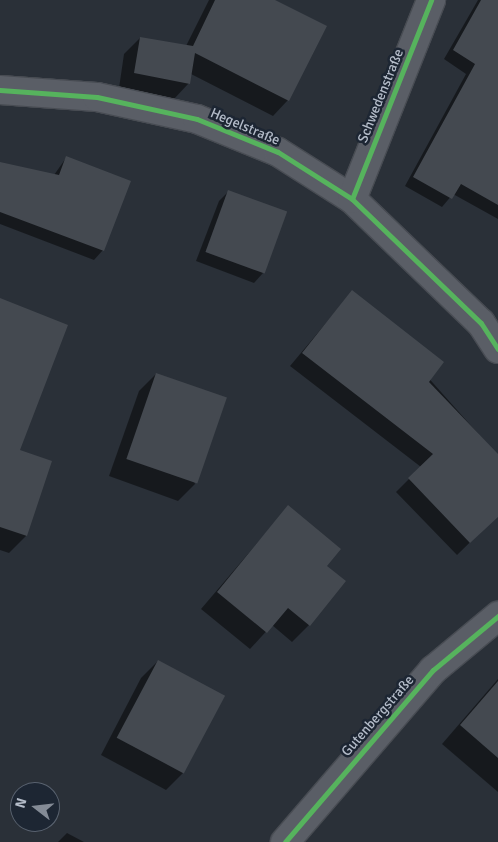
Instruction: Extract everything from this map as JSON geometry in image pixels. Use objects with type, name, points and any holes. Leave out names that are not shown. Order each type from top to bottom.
[{"type":"street","name":"Schwedenstraße","points":[[352,199],[431,0]]},
{"type":"street","name":"Hegelstraße","points":[[0,90],[98,97],[197,119],[278,152],[352,199],[480,323],[498,349]]},
{"type":"street","name":"Gutenbergstraße","points":[[285,842],[433,670],[498,616]]},
{"type":"building","points":[[215,0],[275,0],[327,26],[289,101],[195,53],[190,84],[134,73],[140,37],[193,46]]},
{"type":"building","points":[[481,0],[498,0],[498,205],[461,184],[452,199],[413,177],[475,64],[453,50]]},
{"type":"building","points":[[66,156],[131,181],[104,251],[0,212],[0,162],[59,175]]},
{"type":"building","points":[[228,190],[287,212],[265,274],[205,252]]},
{"type":"building","points":[[352,290],[444,362],[429,382],[498,454],[498,517],[470,543],[408,478],[433,454],[302,353]]},
{"type":"building","points":[[0,298],[68,325],[20,450],[52,461],[27,536],[0,527]]},
{"type":"building","points":[[156,373],[227,397],[197,483],[126,459]]},
{"type":"building","points":[[288,505],[341,549],[327,566],[346,581],[310,626],[288,608],[267,633],[217,592]]},
{"type":"building","points":[[158,660],[225,696],[184,773],[117,738]]},
{"type":"building","points":[[498,681],[498,758],[460,725]]},
{"type":"cycle path","points":[[352,199],[431,0]]},
{"type":"cycle path","points":[[0,90],[97,97],[197,119],[278,152],[352,199],[481,323],[498,349]]},
{"type":"cycle path","points":[[285,842],[433,670],[498,616]]}]
